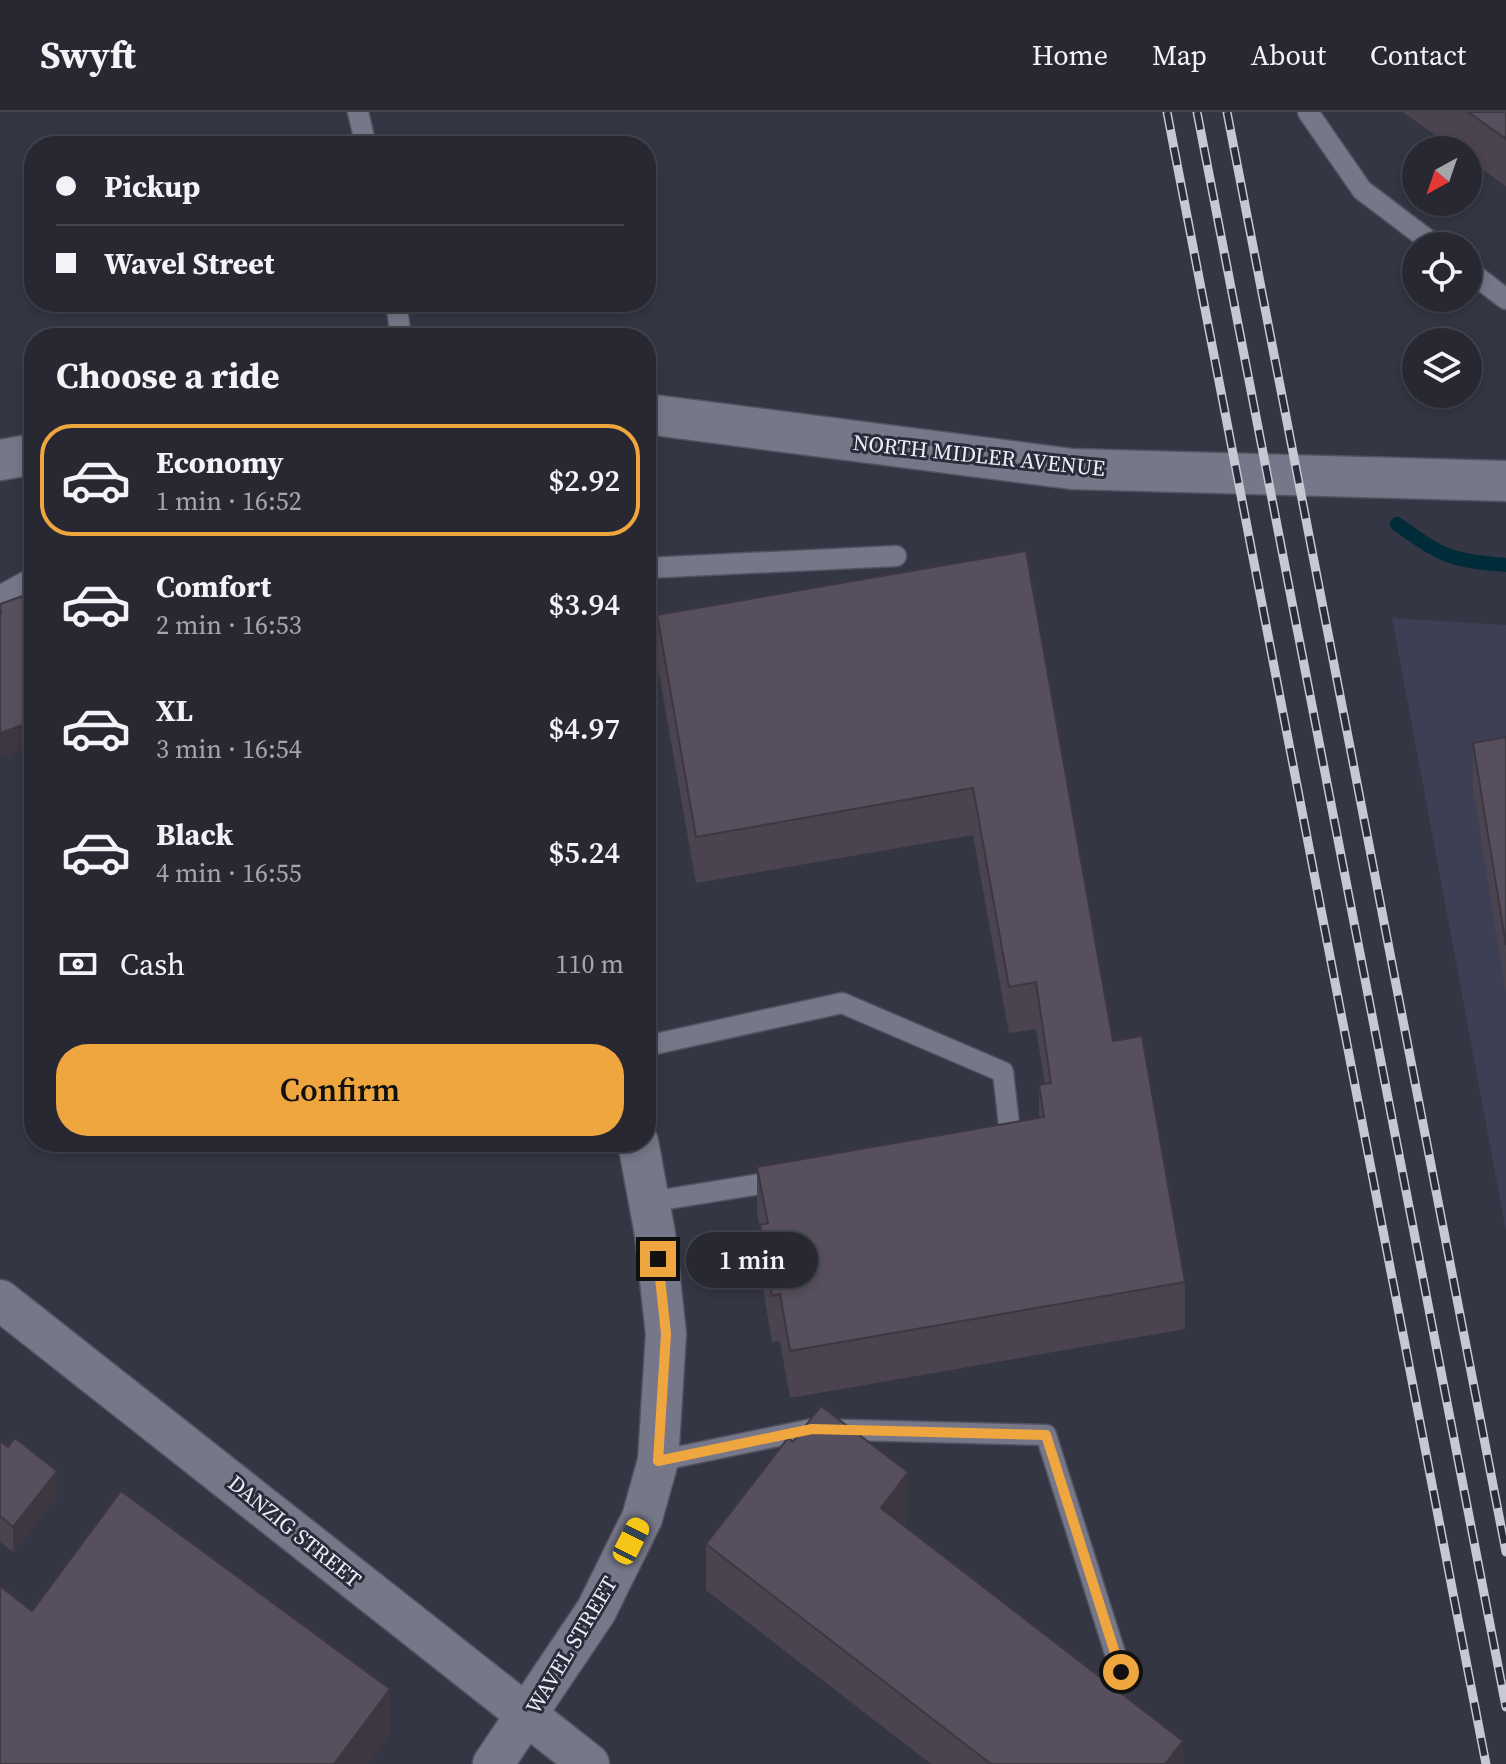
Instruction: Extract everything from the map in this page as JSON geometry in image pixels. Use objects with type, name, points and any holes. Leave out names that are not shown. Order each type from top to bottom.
[{"type":"street","name":"NORTH MIDLER AVENUE","points":[[656,415],[1072,469],[1506,481]]},
{"type":"street","points":[[0,460],[24,456]]},
{"type":"street","name":"WAVEL STREET","points":[[493,1764],[527,1718],[596,1611],[642,1518],[658,1461],[666,1334],[640,1152]]},
{"type":"street","name":"DANZIG STREET","points":[[0,1300],[48,1334],[527,1718],[589,1764]]},
{"type":"lane","points":[[358,112],[364,136]]},
{"type":"lane","points":[[1308,112],[1362,190],[1418,232]]},
{"type":"lane","points":[[1482,281],[1506,299]]},
{"type":"lane","points":[[656,568],[896,556]]},
{"type":"lane","points":[[0,596],[24,583]]},
{"type":"lane","points":[[656,1044],[842,1003],[1003,1072],[1011,1142],[980,1147]]},
{"type":"lane","points":[[649,1202],[807,1176]]},
{"type":"lane","points":[[658,1461],[812,1429],[1046,1435],[1121,1672]]},
{"type":"shaded area","points":[[1392,618],[1506,625],[1506,1231]]},
{"type":"building","points":[[1468,112],[1506,112],[1506,139]]},
{"type":"building","points":[[1026,551],[1113,1041],[1142,1036],[1185,1282],[790,1351],[780,1294],[772,1296],[760,1225],[768,1223],[757,1167],[1044,1117],[1039,1085],[1051,1083],[1036,982],[1009,987],[973,788],[696,837],[657,615]]},
{"type":"building","points":[[24,596],[24,725],[0,733],[1,613],[0,604]]},
{"type":"building","points":[[1506,737],[1506,945],[1473,743]]},
{"type":"building","points":[[821,1406],[908,1472],[881,1508],[1183,1741],[1165,1764],[991,1764],[706,1544],[788,1438],[793,1442]]},
{"type":"building","points":[[15,1438],[57,1471],[13,1527],[0,1516],[0,1441],[8,1447]]},
{"type":"building","points":[[121,1491],[390,1689],[334,1764],[0,1764],[0,1586],[32,1611]]},
{"type":"waterway","points":[[1397,524],[1447,555],[1506,565]]},
{"type":"railway","points":[[1167,112],[1486,1764]]},
{"type":"railway","points":[[1197,112],[1506,1707]]},
{"type":"railway","points":[[1227,112],[1506,1552]]},
{"type":"route","points":[[658,1259],[666,1334],[658,1461],[812,1429],[1046,1435],[1121,1672]]}]
